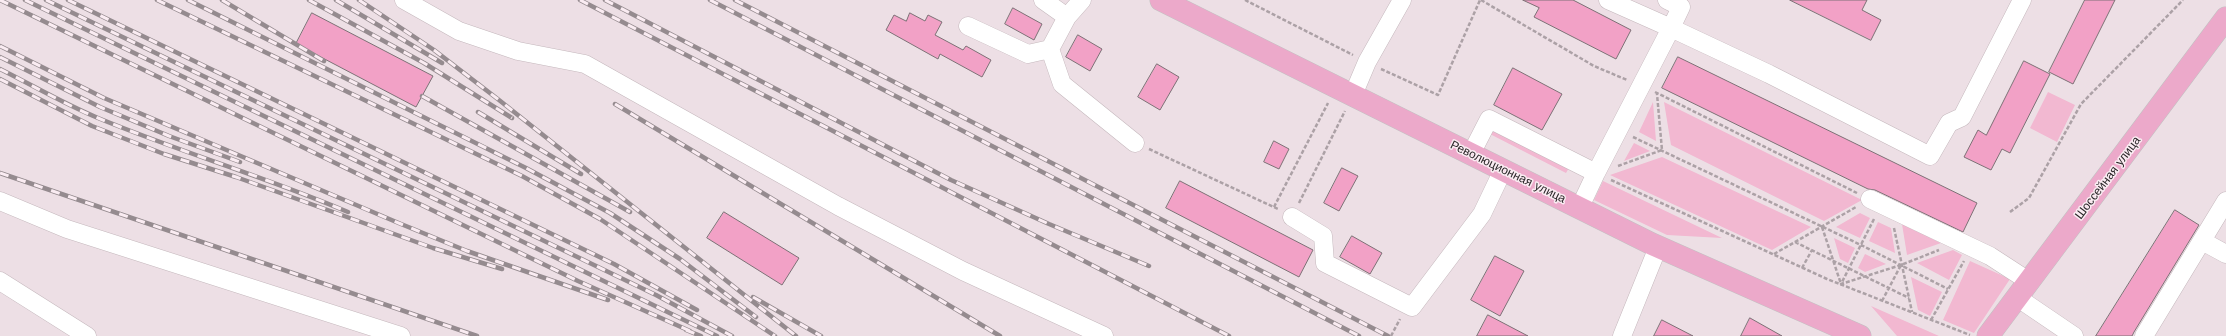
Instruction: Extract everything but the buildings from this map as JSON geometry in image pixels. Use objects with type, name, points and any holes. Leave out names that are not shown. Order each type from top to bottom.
[{"type":"main road","name":"Революционная улица","points":[[1161,0],[1345,90],[1658,247],[1860,336]]},
{"type":"main road","name":"Шоссейная улица","points":[[1986,335],[2024,290],[2226,18]]},
{"type":"street","points":[[404,0],[467,34],[518,51],[585,64],[838,206],[935,257],[1104,336]]},
{"type":"street","points":[[1043,0],[1067,17]]},
{"type":"street","points":[[1082,0],[1067,17],[1050,50],[1062,84],[1113,127],[1135,143]]},
{"type":"street","points":[[1345,90],[1359,58],[1402,0]]},
{"type":"street","points":[[1608,0],[1769,74],[1930,156],[1949,123],[1962,117],[2022,0]]},
{"type":"street","points":[[1580,207],[1618,129],[1649,89],[1680,7],[1667,0]]},
{"type":"street","points":[[968,26],[1028,54],[1050,50]]},
{"type":"street","points":[[1471,154],[1488,119],[1596,173]]},
{"type":"street","points":[[1292,217],[1323,236],[1325,263],[1412,307],[1482,214],[1503,170]]},
{"type":"street","points":[[0,201],[67,229],[401,336]]},
{"type":"street","points":[[2144,336],[2226,201]]},
{"type":"street","points":[[1880,205],[1990,256],[2024,290],[2074,335]]},
{"type":"street","points":[[2202,241],[2226,254]]},
{"type":"street","points":[[1622,336],[1658,247]]},
{"type":"street","points":[[0,281],[87,336]]},
{"type":"path","points":[[1245,0],[1359,58],[1438,95],[1481,0],[1594,66],[1649,89],[1880,205],[1901,265],[1912,312]]},
{"type":"path","points":[[2010,212],[2029,198],[2081,104],[2183,0]]},
{"type":"path","points":[[1348,60],[1359,58]]},
{"type":"path","points":[[1649,89],[1662,150]]},
{"type":"path","points":[[1274,207],[1345,90]]},
{"type":"path","points":[[1135,143],[1274,207],[1292,217],[1345,90]]},
{"type":"path","points":[[1618,129],[1822,226],[1948,289]]},
{"type":"path","points":[[1596,173],[1662,150]]},
{"type":"path","points":[[1596,173],[1802,268],[1931,320],[1986,335]]},
{"type":"path","points":[[1773,254],[1822,226],[1880,205]]},
{"type":"path","points":[[1841,284],[1880,205]]},
{"type":"path","points":[[1822,226],[1841,284]]},
{"type":"path","points":[[1795,242],[1909,298]]},
{"type":"path","points":[[1841,284],[1966,244]]},
{"type":"path","points":[[1931,320],[1948,289],[1966,244]]},
{"type":"path","points":[[1802,268],[1812,250]]},
{"type":"path","points":[[1882,300],[1901,265]]},
{"type":"path","points":[[1391,336],[1402,314]]},
{"type":"shaded area","points":[[2048,92],[2075,105],[2057,142],[2030,128]]},
{"type":"shaded area","points":[[1653,102],[1656,141],[1639,132]]},
{"type":"shaded area","points":[[1664,102],[1862,200],[1824,221],[1671,145]]},
{"type":"shaded area","points":[[1492,126],[1570,166],[1566,173],[1488,133]]},
{"type":"shaded area","points":[[1634,143],[1650,151],[1624,161]]},
{"type":"shaded area","points":[[1662,157],[1811,227],[1772,250],[1610,175]]},
{"type":"shaded area","points":[[1603,181],[1722,238],[1667,235],[1594,200]]},
{"type":"shaded area","points":[[1860,213],[1870,218],[1860,238],[1836,227]]},
{"type":"shaded area","points":[[1878,222],[1891,228],[1895,253],[1869,241]]},
{"type":"shaded area","points":[[1902,224],[1941,243],[1907,255]]},
{"type":"shaded area","points":[[1834,238],[1855,248],[1848,263],[1840,259]]},
{"type":"shaded area","points":[[1953,250],[1962,255],[1949,280],[1917,263]]},
{"type":"shaded area","points":[[1865,254],[1886,264],[1865,272],[1858,268]]},
{"type":"shaded area","points":[[1970,261],[2010,279],[1974,333],[1943,320]]},
{"type":"shaded area","points":[[1911,277],[1942,292],[1930,316],[1918,310]]},
{"type":"shaded area","points":[[1871,306],[1939,336],[1897,336]]},
{"type":"railway","points":[[0,0],[578,281],[690,331]]},
{"type":"railway","points":[[25,0],[717,336]]},
{"type":"railway","points":[[46,0],[656,295],[732,336]]},
{"type":"railway","points":[[68,0],[614,264],[697,310]]},
{"type":"railway","points":[[157,0],[522,176],[600,219],[775,336]]},
{"type":"railway","points":[[188,0],[526,168],[610,213],[680,259],[756,317]]},
{"type":"railway","points":[[222,0],[324,61]]},
{"type":"railway","points":[[309,0],[424,63],[512,118]]},
{"type":"railway","points":[[336,0],[442,63]]},
{"type":"railway","points":[[359,0],[434,50],[796,336]]},
{"type":"railway","points":[[580,0],[1229,336]]},
{"type":"railway","points":[[605,0],[951,180],[1049,224],[1149,266]]},
{"type":"railway","points":[[710,0],[1359,336]]},
{"type":"railway","points":[[735,0],[1388,336]]},
{"type":"railway","points":[[0,46],[104,98],[401,224],[467,251],[608,300]]},
{"type":"railway","points":[[0,57],[100,107],[169,136],[240,162]]},
{"type":"railway","points":[[0,69],[85,113],[160,142],[286,187],[348,212]]},
{"type":"railway","points":[[0,79],[92,126],[164,154],[236,177],[433,248],[502,269]]},
{"type":"railway","points":[[422,96],[630,212]]},
{"type":"railway","points":[[615,104],[1000,336]]},
{"type":"railway","points":[[478,112],[581,174]]},
{"type":"railway","points":[[0,173],[477,336]]},
{"type":"railway","points":[[753,297],[821,336]]},
{"type":"railway","points":[[686,330],[701,336]]}]
